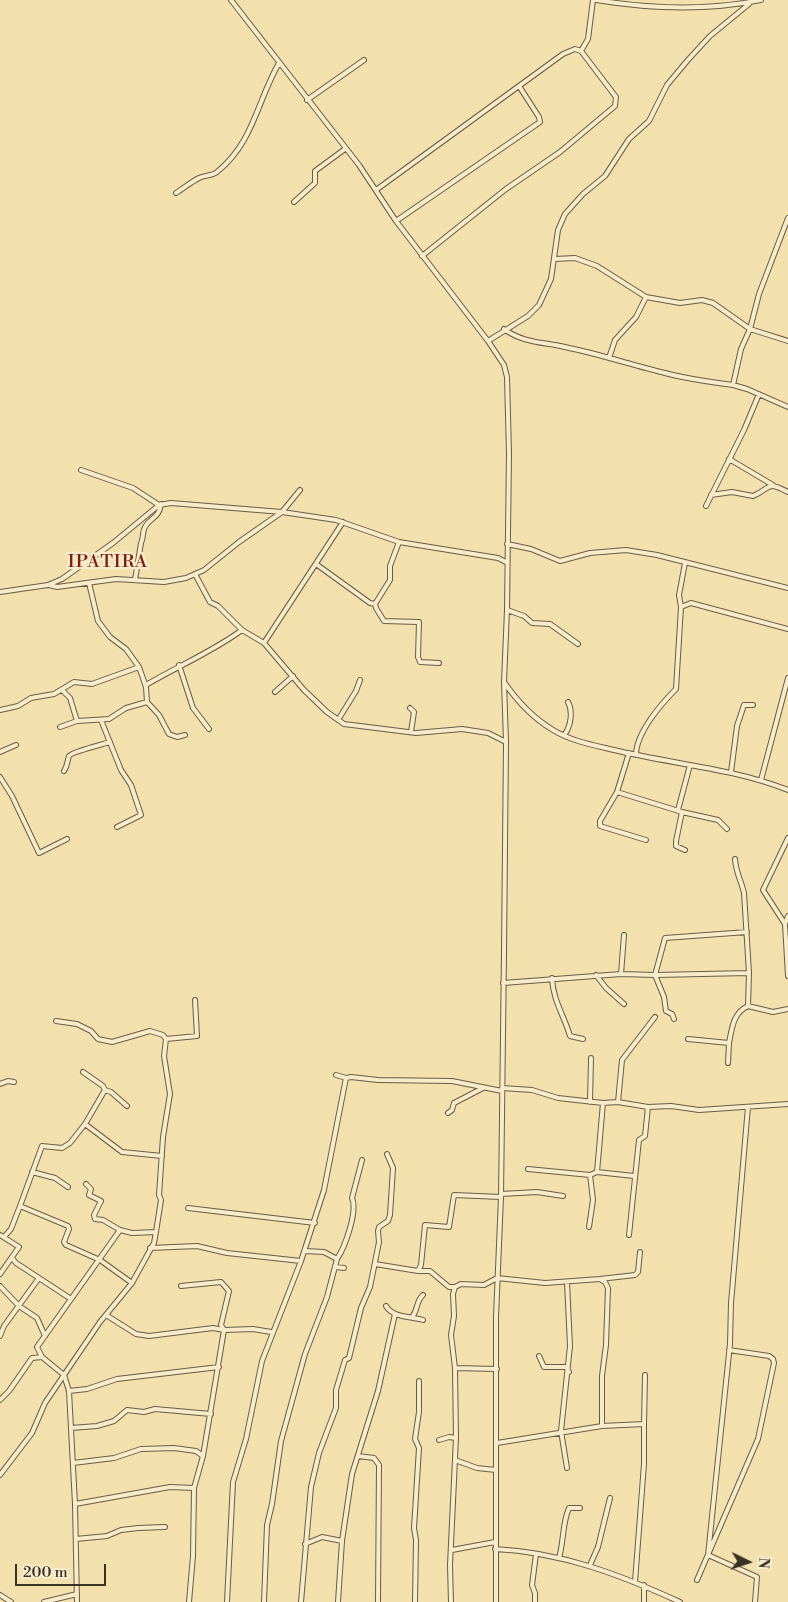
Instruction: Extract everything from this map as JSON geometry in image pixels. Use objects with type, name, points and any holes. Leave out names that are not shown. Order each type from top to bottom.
[{"type":"street","points":[[231,0],[376,190],[422,256],[488,341],[504,364],[508,385],[501,1195],[497,1278],[496,1602]]},
{"type":"street","points":[[581,51],[588,39],[594,0],[663,9],[749,4],[761,0]]},
{"type":"street","points":[[488,341],[504,329],[528,316],[540,305],[546,293],[555,259],[558,230],[565,214],[583,194],[605,176],[629,139],[649,121],[667,85],[687,61],[710,36],[749,4]]},
{"type":"street","points":[[376,190],[563,54],[575,49],[581,51],[616,96],[615,106],[560,152],[506,189],[422,256]]},
{"type":"street","points":[[307,100],[364,60]]},
{"type":"street","points":[[176,193],[200,178],[216,174],[235,156],[257,114],[267,84],[279,63]]},
{"type":"street","points":[[396,221],[540,122],[539,117],[519,86]]},
{"type":"street","points":[[294,202],[316,183],[315,170],[345,149]]},
{"type":"street","points":[[733,385],[741,349],[750,329],[759,294],[788,218]]},
{"type":"street","points":[[555,259],[575,258],[597,266],[646,297],[680,303],[702,300],[713,303],[750,329],[788,342]]},
{"type":"street","points":[[609,358],[618,334],[636,317],[646,297]]},
{"type":"street","points":[[504,329],[515,337],[533,342],[567,347],[680,377],[733,385],[788,407]]},
{"type":"street","points":[[706,506],[744,430],[759,394]]},
{"type":"street","points":[[729,460],[788,492]]},
{"type":"street","points":[[82,470],[133,488],[160,505]]},
{"type":"street","points":[[712,495],[732,492],[753,496],[765,487],[773,485]]},
{"type":"street","points":[[0,592],[116,579],[164,582],[195,574],[204,570],[239,542],[282,512],[300,490]]},
{"type":"street","points":[[51,585],[105,550],[160,505],[180,503],[282,512],[342,522],[399,542],[498,558],[506,562]]},
{"type":"street","points":[[136,580],[141,542],[144,538],[143,529],[156,517],[160,505]]},
{"type":"street","points":[[264,644],[342,522]]},
{"type":"street","points":[[399,542],[390,566],[390,580],[376,604],[376,608],[384,621],[419,622],[418,657],[420,662],[439,662]]},
{"type":"street","points":[[507,544],[531,549],[560,561],[590,552],[626,550],[788,588]]},
{"type":"street","points":[[498,558],[507,554]]},
{"type":"street","points":[[636,755],[639,739],[660,703],[676,688],[681,607],[679,595],[685,563]]},
{"type":"street","points":[[316,564],[370,603],[376,604]]},
{"type":"street","points":[[195,574],[210,602],[218,606],[242,630],[264,644],[319,705],[344,724],[411,732],[462,729],[488,733],[506,742]]},
{"type":"street","points":[[89,582],[98,622],[110,637],[126,648],[138,667],[146,685],[147,702],[159,715],[169,734],[177,737],[185,735]]},
{"type":"street","points":[[681,607],[691,603],[788,629]]},
{"type":"street","points":[[507,610],[524,616],[532,623],[550,624],[578,644]]},
{"type":"street","points":[[146,685],[179,665],[218,647],[242,630]]},
{"type":"street","points":[[179,665],[194,708],[209,729]]},
{"type":"street","points":[[0,710],[14,708],[32,698],[44,697],[62,690],[74,682],[92,684],[138,667]]},
{"type":"street","points":[[275,692],[293,676]]},
{"type":"street","points":[[761,780],[788,678]]},
{"type":"street","points":[[338,720],[356,691],[360,680]]},
{"type":"street","points":[[504,682],[532,714],[564,735],[636,755],[731,772],[788,790]]},
{"type":"street","points":[[62,690],[70,698],[77,721]]},
{"type":"street","points":[[60,727],[77,721],[109,718],[126,708],[147,702]]},
{"type":"street","points":[[564,735],[567,732],[570,718],[568,702]]},
{"type":"street","points":[[731,772],[737,726],[744,705],[753,705]]},
{"type":"street","points":[[410,708],[414,712],[411,732]]},
{"type":"street","points":[[101,720],[121,770],[131,785],[141,815],[117,827]]},
{"type":"street","points":[[64,771],[69,755],[75,751],[91,749],[110,742]]},
{"type":"street","points":[[0,752],[16,745]]},
{"type":"street","points":[[629,753],[617,792],[600,821],[600,826],[646,840]]},
{"type":"street","points":[[684,850],[676,846],[676,841],[680,811],[690,765]]},
{"type":"street","points":[[0,776],[12,796],[39,853],[67,839]]},
{"type":"street","points":[[617,792],[718,820],[727,829]]},
{"type":"street","points":[[785,924],[763,890],[788,838]]},
{"type":"street","points":[[735,859],[736,873],[742,883],[744,893],[749,972],[748,1006]]},
{"type":"street","points":[[788,916],[785,924],[788,976]]},
{"type":"street","points":[[674,1019],[672,1014],[666,1011],[664,997],[655,975],[665,938],[747,932]]},
{"type":"street","points":[[621,974],[624,935]]},
{"type":"street","points":[[503,983],[596,975],[749,972]]},
{"type":"street","points":[[596,975],[606,988],[624,1004]]},
{"type":"street","points":[[552,978],[553,996],[559,1004],[561,1016],[570,1036],[583,1038]]},
{"type":"street","points":[[166,1039],[197,1036],[195,1000]]},
{"type":"street","points":[[728,1063],[729,1043],[735,1018],[741,1010],[748,1006],[773,1012],[788,1008]]},
{"type":"street","points":[[618,1102],[622,1060],[655,1017]]},
{"type":"street","points":[[0,1474],[32,1433],[45,1403],[106,1315],[132,1283],[145,1261],[154,1243],[161,1200],[159,1195],[162,1156],[170,1094],[164,1056],[166,1039],[163,1035],[150,1031],[112,1042],[98,1039],[91,1031],[77,1024],[56,1021]]},
{"type":"street","points":[[688,1039],[729,1043]]},
{"type":"street","points":[[590,1102],[591,1058]]},
{"type":"street","points":[[83,1072],[127,1106]]},
{"type":"street","points":[[336,1075],[346,1078],[351,1076],[378,1080],[452,1081],[483,1088],[532,1090],[558,1098],[603,1103],[618,1102],[648,1107],[671,1106],[699,1110],[788,1104]]},
{"type":"street","points":[[227,1602],[233,1482],[246,1439],[252,1405],[271,1332],[283,1311],[315,1223],[324,1190],[346,1078]]},
{"type":"street","points":[[0,1084],[8,1080],[14,1082]]},
{"type":"street","points":[[448,1113],[454,1103],[483,1088]]},
{"type":"street","points":[[0,1274],[19,1247],[2,1236],[12,1230],[42,1146],[62,1148],[85,1124],[104,1090]]},
{"type":"street","points":[[597,1172],[603,1103]]},
{"type":"street","points":[[630,1235],[634,1176],[639,1140],[644,1136],[648,1107]]},
{"type":"street","points":[[708,1555],[729,1350],[748,1107]]},
{"type":"street","points":[[85,1124],[122,1152],[162,1156]]},
{"type":"street","points":[[301,1602],[309,1501],[319,1453],[336,1408],[336,1390],[345,1360],[349,1358],[374,1264],[379,1242],[379,1227],[388,1221],[390,1215],[393,1168],[387,1154]]},
{"type":"street","points":[[264,1602],[267,1525],[282,1441],[305,1354],[327,1298],[337,1259],[354,1214],[355,1204],[352,1198],[362,1160]]},
{"type":"street","points":[[528,1169],[590,1175],[597,1172],[634,1176]]},
{"type":"street","points":[[32,1172],[55,1178],[68,1187]]},
{"type":"street","points":[[588,1227],[593,1200],[590,1175]]},
{"type":"street","points":[[86,1184],[91,1189],[89,1195],[100,1201],[94,1215],[95,1219],[103,1220],[120,1230],[132,1233],[156,1232]]},
{"type":"street","points":[[418,1271],[425,1225],[449,1227],[454,1195],[501,1195],[537,1192],[563,1196]]},
{"type":"street","points":[[20,1206],[68,1226],[69,1229],[64,1242],[66,1245],[100,1260],[132,1283]]},
{"type":"street","points":[[188,1208],[315,1223]]},
{"type":"street","points":[[77,1602],[76,1504],[69,1391],[64,1375],[42,1357],[38,1347],[120,1230]]},
{"type":"street","points":[[150,1248],[197,1246],[227,1252],[301,1261]]},
{"type":"street","points":[[305,1251],[324,1252],[337,1259]]},
{"type":"street","points":[[374,1264],[430,1271],[449,1287],[461,1284],[484,1284],[497,1278],[545,1283],[568,1282],[635,1275],[638,1272],[640,1252]]},
{"type":"street","points":[[12,1258],[16,1263],[71,1299]]},
{"type":"street","points":[[336,1267],[344,1268]]},
{"type":"street","points":[[0,1336],[39,1278]]},
{"type":"street","points":[[600,1279],[605,1282],[608,1288],[606,1345],[602,1376],[602,1426]]},
{"type":"street","points":[[181,1286],[221,1282],[229,1291],[222,1325],[224,1330],[211,1414],[203,1456],[194,1488],[193,1556],[189,1602]]},
{"type":"street","points":[[568,1282],[569,1372],[561,1431],[568,1468]]},
{"type":"street","points":[[0,1286],[19,1306],[37,1318],[45,1336]]},
{"type":"street","points":[[451,1602],[450,1565],[456,1438],[456,1368],[451,1335],[454,1287]]},
{"type":"street","points":[[412,1317],[416,1311],[417,1302],[423,1295]]},
{"type":"street","points":[[386,1306],[389,1312],[423,1320]]},
{"type":"street","points":[[338,1602],[342,1541],[352,1474],[378,1391],[395,1314]]},
{"type":"street","points":[[106,1315],[136,1334],[142,1335],[213,1328],[224,1330],[253,1329],[271,1332]]},
{"type":"street","points":[[698,1580],[758,1439],[774,1363],[773,1359],[769,1356],[729,1350]]},
{"type":"street","points":[[540,1356],[544,1367],[566,1367],[569,1372]]},
{"type":"street","points":[[0,1400],[9,1392],[32,1358],[42,1357]]},
{"type":"street","points":[[69,1391],[87,1389],[117,1379],[219,1367]]},
{"type":"street","points":[[456,1368],[497,1369]]},
{"type":"street","points":[[635,1582],[644,1464],[645,1376]]},
{"type":"street","points":[[415,1602],[416,1540],[414,1528],[419,1448],[415,1439],[419,1412],[419,1381]]},
{"type":"street","points":[[71,1428],[97,1426],[114,1421],[126,1410],[144,1412],[155,1409],[211,1414]]},
{"type":"street","points":[[497,1443],[561,1431],[602,1426],[644,1424]]},
{"type":"street","points":[[439,1440],[449,1437],[456,1438]]},
{"type":"street","points":[[73,1463],[114,1458],[141,1449],[174,1448],[196,1452],[203,1456]]},
{"type":"street","points":[[358,1456],[374,1458],[379,1465],[378,1602]]},
{"type":"street","points":[[455,1460],[477,1468],[496,1470]]},
{"type":"street","points":[[76,1504],[170,1487],[194,1488]]},
{"type":"street","points":[[590,1565],[598,1547],[610,1498]]},
{"type":"street","points":[[559,1558],[564,1543],[564,1520],[569,1508],[580,1508]]},
{"type":"street","points":[[76,1539],[107,1536],[121,1530],[165,1526]]},
{"type":"street","points":[[305,1544],[322,1537],[342,1541]]},
{"type":"street","points":[[452,1550],[495,1542]]},
{"type":"street","points":[[495,1549],[536,1554],[590,1565],[644,1585],[680,1602]]},
{"type":"street","points":[[535,1602],[535,1593],[532,1585],[536,1554]]},
{"type":"street","points":[[708,1555],[757,1577],[755,1602]]},
{"type":"street","points":[[644,1585],[644,1602]]},
{"type":"street","points":[[44,1602],[77,1594]]},
{"type":"street","points":[[0,1595],[11,1602]]},
{"type":"district","name":"IPATIRA","points":[[108,563]]}]
